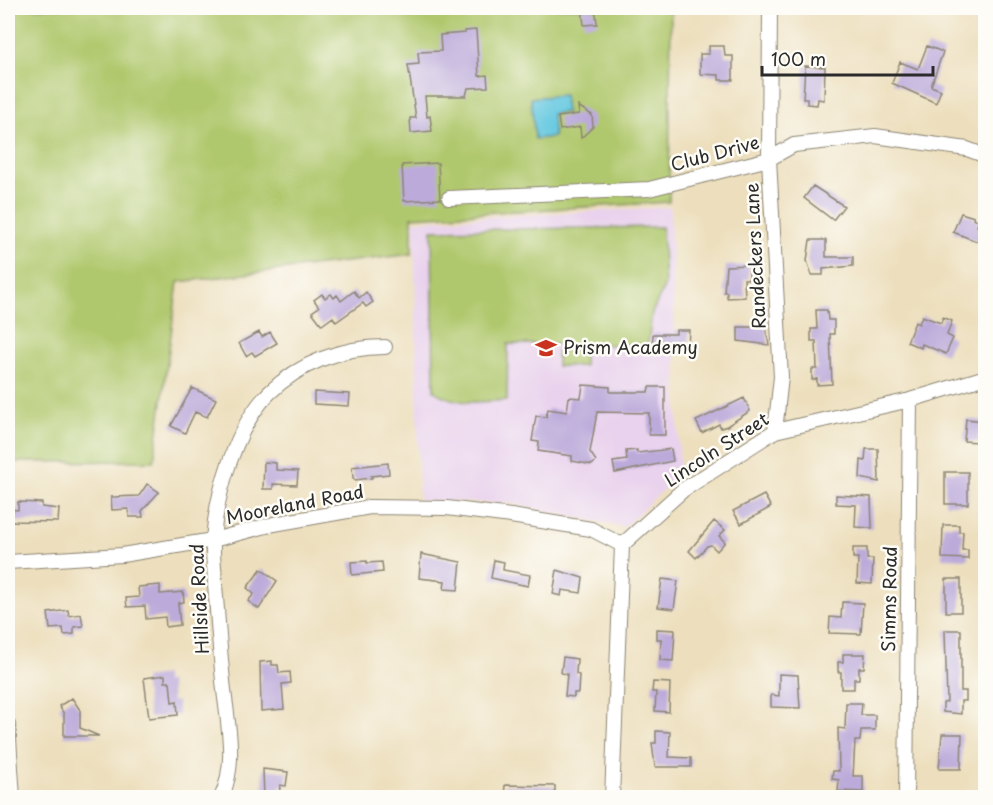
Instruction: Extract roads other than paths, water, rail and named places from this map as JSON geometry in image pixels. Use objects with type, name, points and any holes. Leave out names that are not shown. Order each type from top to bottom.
[{"type":"street","name":"Randeckers Lane","points":[[770,8],[769,159],[781,377],[775,431]]},
{"type":"street","name":"Club Drive","points":[[449,198],[649,189],[769,159],[794,145],[875,136],[967,149],[986,156]]},
{"type":"street","name":"Hillside Road","points":[[221,798],[226,787],[231,748],[219,645],[213,540],[222,492],[237,443],[260,402],[282,381],[305,366],[363,347],[385,347]]},
{"type":"street","name":"Lincoln Street","points":[[622,545],[683,490],[775,431],[910,400],[986,377]]},
{"type":"street","name":"Simms Road","points":[[906,798],[910,400]]},
{"type":"street","name":"Mooreland Road","points":[[8,562],[122,555],[213,540],[274,524],[370,507],[425,508],[511,516],[591,529],[622,545]]},
{"type":"street","points":[[612,798],[622,545]]},
{"type":"street","points":[[8,724],[13,798]]},
{"type":"water","points":[[564,95],[566,112],[552,114],[554,137],[535,139],[531,98]]},
{"type":"place","name":"Prism Academy","points":[[546,348]]}]
